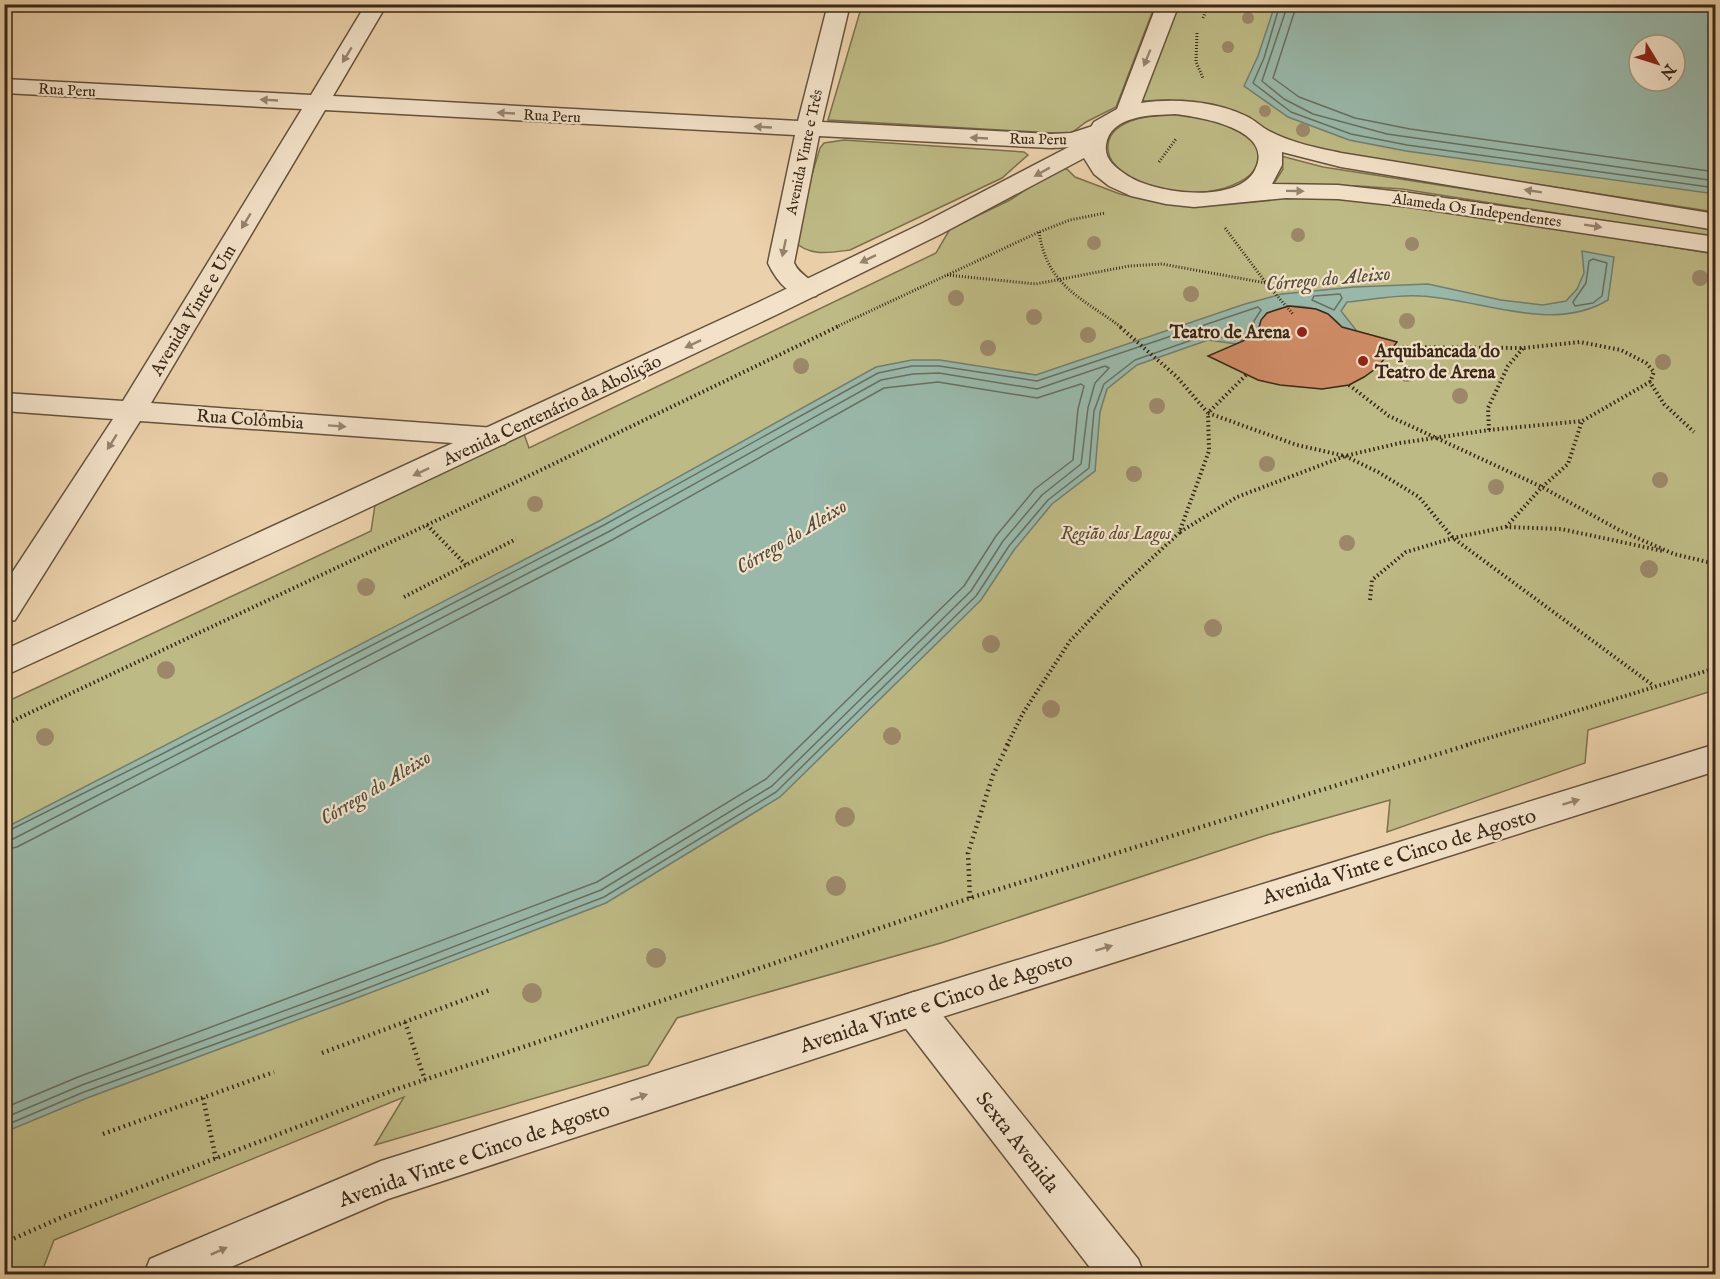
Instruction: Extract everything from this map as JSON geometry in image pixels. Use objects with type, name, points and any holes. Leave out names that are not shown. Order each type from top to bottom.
[{"type":"street","name":"Avenida Vinte e Um","points":[[4,612],[132,411],[377,4]]},
{"type":"street","name":"Avenida Vinte e Três","points":[[807,290],[788,277],[781,264],[808,129],[838,4]]},
{"type":"street","points":[[1096,137],[1111,121],[1128,113],[1129,104],[1168,4]]},
{"type":"street","name":"Rua Peru","points":[[4,86],[1051,141],[1096,137]]},
{"type":"street","name":"Alameda Os Independentes","points":[[1128,113],[1150,108],[1200,109],[1224,115],[1245,124],[1260,136],[1305,152],[1341,160],[1716,222]]},
{"type":"street","points":[[1237,194],[1263,178],[1270,168],[1270,152],[1260,136]]},
{"type":"street","name":"Alameda Os Independentes","points":[[1096,137],[1095,156],[1106,173],[1136,190],[1155,196],[1187,200],[1286,191],[1338,192],[1410,200],[1716,245]]},
{"type":"street","name":"Avenida Centenário da Abolição","points":[[4,664],[807,290],[1031,178],[1096,137]]},
{"type":"street","name":"Rua Colômbia","points":[[4,402],[495,437]]},
{"type":"street","name":"Avenida Vinte e Cinco de Agosto","points":[[166,1275],[381,1181],[914,1009],[1713,760]]},
{"type":"street","name":"Sexta Avenida","points":[[914,1009],[1122,1275]]},
{"type":"path","points":[[4,725],[428,525],[946,274],[1070,220],[1115,210],[1136,190],[1200,109]]},
{"type":"path","points":[[1218,219],[1266,283],[1292,312]]},
{"type":"path","points":[[1040,232],[1042,252],[1058,281],[1137,341],[1165,366],[1208,413],[1297,445],[1345,456],[1378,472],[1419,497],[1453,538],[1654,686]]},
{"type":"path","points":[[946,274],[1036,284],[1118,268],[1162,264],[1266,283]]},
{"type":"path","points":[[970,897],[968,853],[993,775],[1023,713],[1070,641],[1121,587],[1179,533],[1237,497],[1345,456],[1400,443],[1489,430],[1582,421],[1650,382],[1654,372],[1621,350],[1580,342],[1523,348],[1389,347]]},
{"type":"path","points":[[1489,430],[1488,408],[1508,366],[1523,348]]},
{"type":"path","points":[[1179,533],[1209,451],[1208,413],[1246,375]]},
{"type":"path","points":[[1650,382],[1664,404],[1694,432]]},
{"type":"path","points":[[1348,385],[1389,416],[1542,487],[1620,530],[1674,554]]},
{"type":"path","points":[[1506,527],[1542,487],[1568,464],[1582,421]]},
{"type":"path","points":[[428,525],[466,565]]},
{"type":"path","points":[[1370,600],[1372,580],[1406,552],[1453,538],[1506,527],[1561,529],[1716,564]]},
{"type":"path","points":[[404,597],[516,539]]},
{"type":"path","points":[[4,1243],[60,1218],[425,1080],[970,897],[1716,668]]},
{"type":"path","points":[[322,1053],[490,990]]},
{"type":"path","points":[[405,1022],[425,1080]]},
{"type":"path","points":[[104,1134],[274,1072]]},
{"type":"path","points":[[203,1098],[216,1159]]},
{"type":"green space","points":[[862,5],[1155,5],[1116,107],[1086,122],[1070,134],[828,120]]},
{"type":"green space","points":[[1179,5],[1715,5],[1715,212],[1323,151],[1275,135],[1202,104],[1169,100],[1140,101],[1136,97]]},
{"type":"green space","points":[[1169,113],[1209,119],[1239,130],[1250,137],[1257,147],[1257,166],[1241,181],[1225,188],[1200,192],[1159,189],[1134,179],[1118,168],[1111,160],[1108,150],[1113,132],[1130,121]]},
{"type":"green space","points":[[844,140],[1024,152],[1028,155],[1002,178],[850,250],[827,253],[812,251],[792,240],[820,148],[824,143]]},
{"type":"green space","points":[[1281,156],[1323,167],[1715,228],[1715,238],[1402,189],[1273,185],[1283,169]]},
{"type":"green space","name":"Região dos Lagos","points":[[1058,169],[1067,169],[1075,177],[1120,194],[1156,202],[1186,205],[1288,196],[1345,198],[1408,205],[1715,254],[1715,690],[1588,730],[1585,763],[1387,832],[1390,800],[1267,835],[941,943],[677,1018],[648,1065],[375,1145],[404,1097],[54,1240],[41,1274],[5,1274],[4,703],[371,531],[375,505],[524,434],[529,448],[936,253],[950,229],[1010,200]]},
{"type":"water","points":[[1275,5],[1715,5],[1715,194],[1406,151],[1349,140],[1288,117],[1244,86],[1258,56]]},
{"type":"water","name":"Córrego do Aleixo","points":[[1582,251],[1614,257],[1608,300],[1586,310],[1564,314],[1540,314],[1516,312],[1444,298],[1393,296],[1347,302],[1341,311],[1356,330],[1356,340],[1237,344],[1208,340],[1137,365],[1107,389],[1100,412],[1095,471],[1052,504],[1014,550],[981,600],[780,797],[606,903],[87,1098],[5,1132],[5,828],[601,520],[876,367],[912,360],[940,360],[1036,375],[1245,304],[1282,294],[1354,287],[1428,284],[1501,300],[1543,305],[1566,301],[1577,289],[1584,273]],"holes":[[[1297,306],[1326,313],[1343,329],[1259,328],[1263,318],[1270,312],[1279,308]]]},
{"type":"building","points":[[1289,306],[1316,309],[1328,314],[1342,327],[1397,342],[1378,367],[1364,377],[1349,385],[1322,389],[1280,385],[1258,380],[1208,356],[1257,335],[1261,320],[1267,313]]},
{"type":"place","name":"Teatro de Arena","points":[[1302,332]]},
{"type":"place","name":"Arquibancada do Teatro de Arena","points":[[1363,361]]}]
